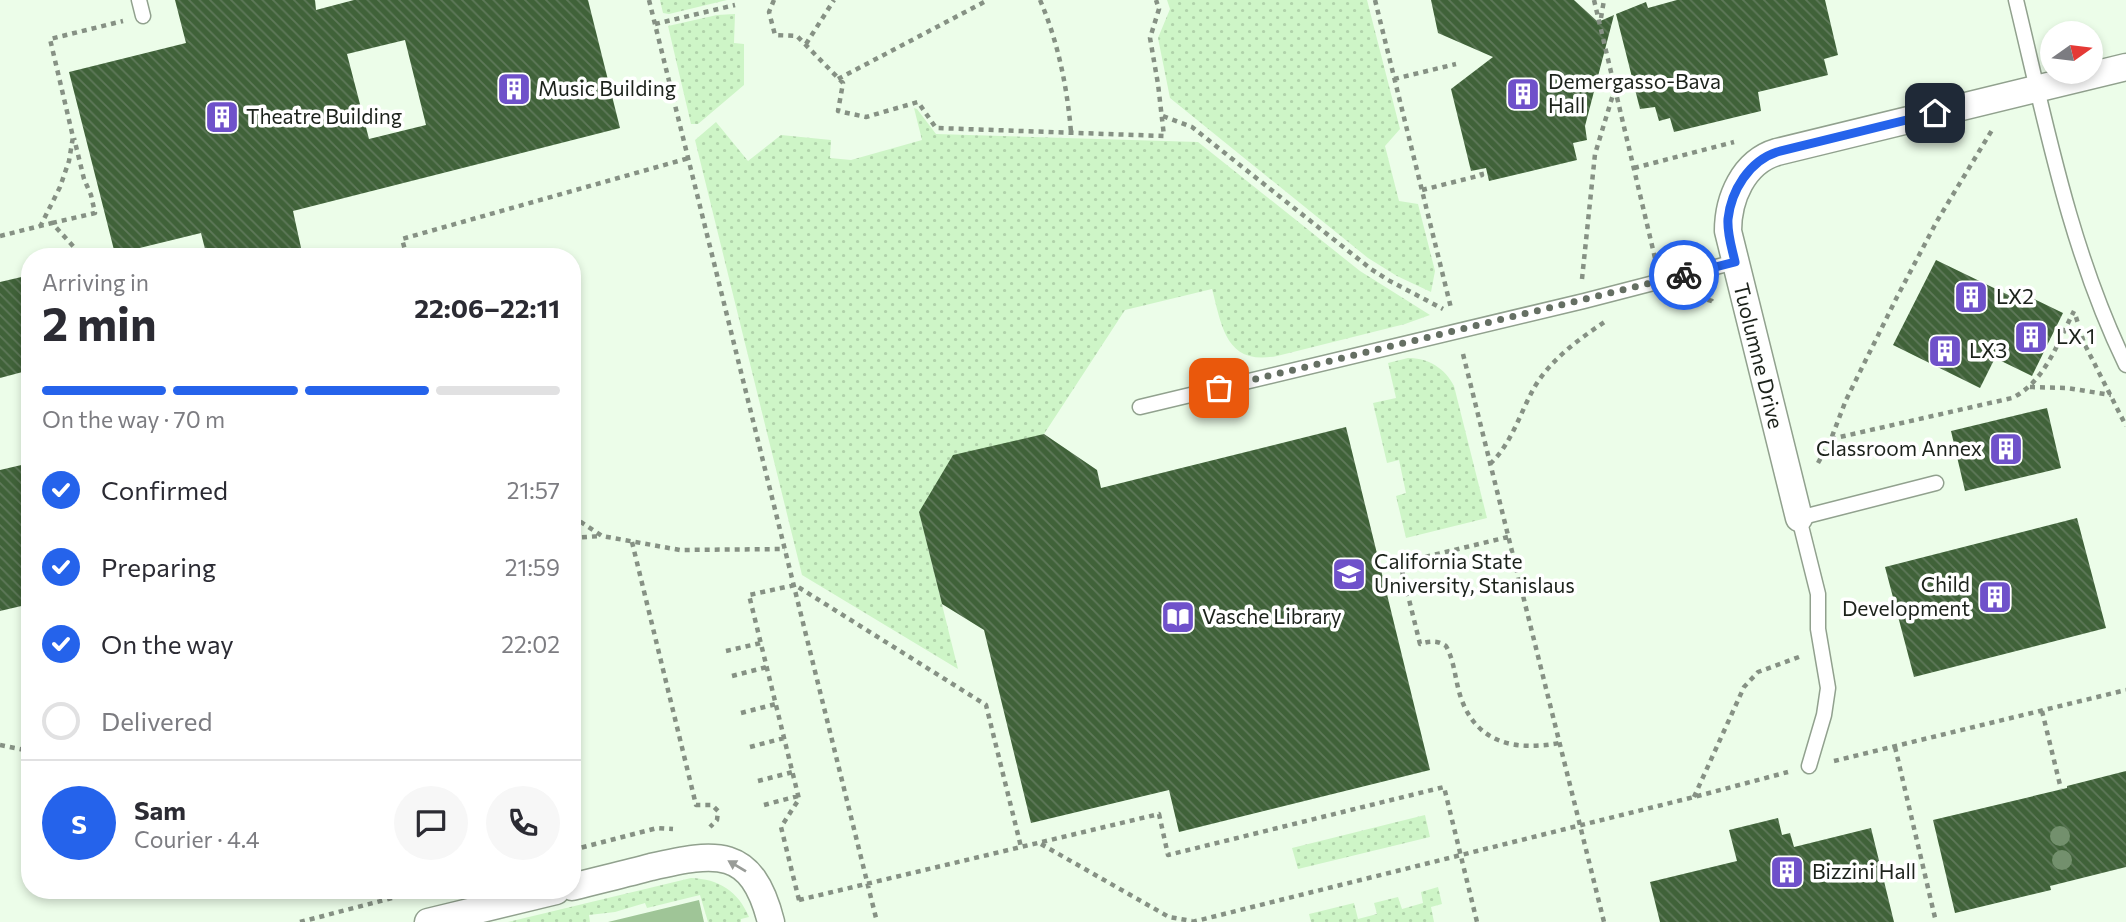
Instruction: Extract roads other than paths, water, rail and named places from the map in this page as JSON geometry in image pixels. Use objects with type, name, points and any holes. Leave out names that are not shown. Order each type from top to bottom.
[{"type":"street","name":"Tuolumne Drive","points":[[1799,518],[1728,232],[1730,212],[1742,180],[1759,160],[1777,152],[2126,67]]},
{"type":"street","points":[[581,885],[687,859],[713,856],[737,864],[746,871],[761,890],[771,922]]},
{"type":"street","points":[[428,922],[523,899]]},
{"type":"lane","points":[[139,0],[143,16]]},
{"type":"lane","points":[[2015,0],[2026,91],[2063,194],[2084,267],[2126,365]]},
{"type":"lane","points":[[1140,407],[1584,301],[1735,262]]},
{"type":"lane","points":[[1809,766],[1824,715],[1828,688],[1818,629],[1818,594],[1799,518],[1936,483]]},
{"type":"place","name":"Music Building","points":[[514,89]]},
{"type":"place","name":"Demergasso-Bava Hall","points":[[1523,94]]},
{"type":"place","name":"Theatre Building","points":[[222,117]]},
{"type":"place","name":"LX2","points":[[1971,297]]},
{"type":"place","name":"LX 1","points":[[2031,337]]},
{"type":"place","name":"LX3","points":[[1945,351]]},
{"type":"place","name":"Classroom Annex","points":[[2006,449]]},
{"type":"place","name":"California State University, Stanislaus","points":[[1349,574]]},
{"type":"place","name":"Child Development","points":[[1995,597]]},
{"type":"place","name":"Vasche Library","points":[[1178,617]]},
{"type":"place","name":"Bizzini Hall","points":[[1787,872]]}]
